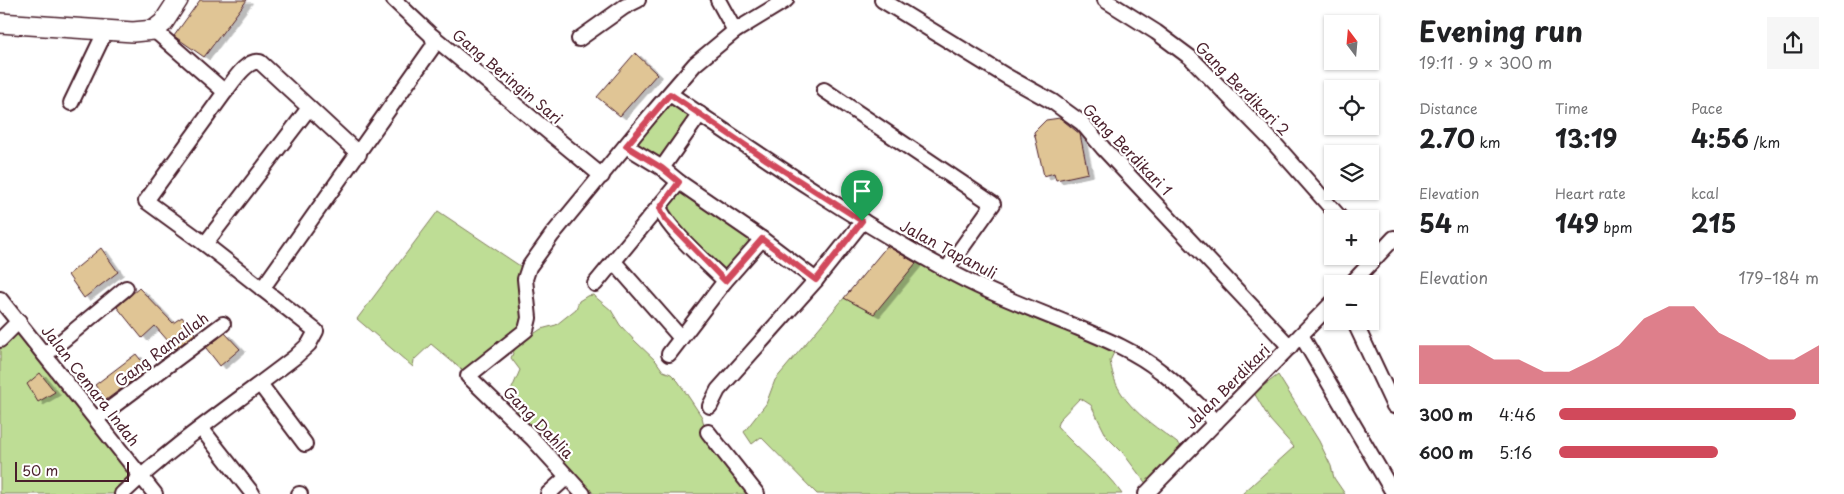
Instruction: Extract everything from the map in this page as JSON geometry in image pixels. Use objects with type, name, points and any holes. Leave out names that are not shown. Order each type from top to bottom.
[{"type":"street","points":[[0,23],[133,32],[154,30],[163,23],[178,0]]},
{"type":"street","name":"Gang Beringin Sari","points":[[394,0],[432,36],[602,176]]},
{"type":"street","points":[[580,39],[624,7],[638,0]]},
{"type":"street","points":[[718,0],[735,32]]},
{"type":"street","points":[[602,176],[695,64],[735,32],[786,0]]},
{"type":"street","name":"Gang Berdikari 1","points":[[882,0],[1006,76],[1053,102],[1082,123],[1103,148],[1290,347]]},
{"type":"street","name":"Gang Berdikari 2","points":[[1105,0],[1156,32],[1191,58],[1273,142],[1333,210]]},
{"type":"street","points":[[71,104],[106,30]]},
{"type":"street","points":[[154,30],[225,92]]},
{"type":"street","points":[[262,289],[432,48],[434,43],[432,36]]},
{"type":"street","points":[[122,494],[140,477],[201,428],[309,344],[316,331],[205,244],[146,201],[225,92],[249,64],[257,61],[263,63],[359,154]]},
{"type":"street","points":[[824,90],[993,204],[946,270]]},
{"type":"street","name":"Jalan Tapanuli","points":[[670,94],[862,221],[946,270],[1111,342],[1160,370],[1216,422]]},
{"type":"street","points":[[205,244],[309,108]]},
{"type":"street","points":[[662,168],[700,114]]},
{"type":"street","points":[[626,146],[662,168],[816,280]]},
{"type":"street","name":"Gang Dahlia","points":[[583,494],[533,439],[468,376],[526,330],[529,318],[525,279],[529,267],[552,235],[602,176]]},
{"type":"street","points":[[595,284],[660,208],[679,182]]},
{"type":"street","points":[[660,208],[665,219],[678,234],[725,281]]},
{"type":"street","points":[[710,406],[720,388],[816,280],[862,221]]},
{"type":"street","points":[[1379,249],[1394,238]]},
{"type":"street","points":[[669,354],[725,281],[762,239]]},
{"type":"street","points":[[614,262],[681,338]]},
{"type":"street","points":[[1357,275],[1365,265]]},
{"type":"street","points":[[45,355],[126,288]]},
{"type":"street","name":"Jalan Cemara Indah","points":[[0,299],[155,494]]},
{"type":"street","name":"Jalan Berdikari","points":[[1146,494],[1324,311]]},
{"type":"street","points":[[0,340],[19,322]]},
{"type":"street","name":"Gang Ramallah","points":[[96,419],[223,324]]},
{"type":"street","points":[[1358,330],[1394,406]]},
{"type":"street","points":[[1301,335],[1394,494]]},
{"type":"street","points":[[260,384],[305,444]]},
{"type":"street","points":[[201,428],[252,493]]},
{"type":"street","points":[[708,432],[757,494]]},
{"type":"street","points":[[548,494],[567,477]]},
{"type":"green space","points":[[670,101],[693,118],[660,162],[636,143]]},
{"type":"green space","points":[[682,189],[753,239],[723,274],[667,216],[666,210]]},
{"type":"green space","points":[[438,211],[523,268],[526,326],[462,370],[431,344],[414,360],[413,367],[357,319]]},
{"type":"green space","points":[[917,262],[987,297],[1116,348],[1110,361],[1120,391],[1132,407],[1181,446],[1147,485],[1123,453],[1107,437],[1091,405],[1080,398],[1059,420],[1057,426],[1107,476],[1122,494],[817,494],[761,437],[752,444],[744,432],[766,404],[775,380],[844,298],[874,313]]},
{"type":"green space","points":[[593,295],[611,310],[620,325],[656,361],[663,371],[671,374],[678,381],[702,417],[706,434],[755,494],[594,494],[534,435],[516,408],[510,393],[520,370],[511,358],[516,346],[541,329],[556,325],[576,309],[579,301]]},
{"type":"green space","points":[[19,332],[135,475],[117,494],[73,494],[71,492],[68,494],[0,494],[0,347]]},
{"type":"green space","points":[[1278,375],[1319,441],[1331,466],[1334,478],[1345,494],[1242,494],[1294,447],[1270,420],[1254,393]]},
{"type":"building","points":[[200,0],[247,0],[204,57],[174,36]]},
{"type":"building","points":[[635,53],[657,74],[620,116],[597,97]]},
{"type":"building","points":[[1060,118],[1080,134],[1088,173],[1056,180],[1054,173],[1044,176],[1034,132],[1046,120]]},
{"type":"building","points":[[887,246],[916,263],[874,314],[844,298]]},
{"type":"building","points":[[101,248],[118,272],[84,298],[68,275]]},
{"type":"building","points":[[139,288],[173,323],[182,317],[195,334],[175,349],[155,326],[142,338],[117,307]]},
{"type":"building","points":[[225,333],[240,349],[220,366],[206,348]]},
{"type":"building","points":[[136,354],[148,369],[106,400],[95,385]]},
{"type":"building","points":[[40,373],[55,392],[38,402],[27,384]]},
{"type":"route","points":[[670,94],[767,160],[862,221],[816,280],[762,239],[725,281],[665,219],[660,208],[679,182],[662,168],[626,146],[670,94]]}]
